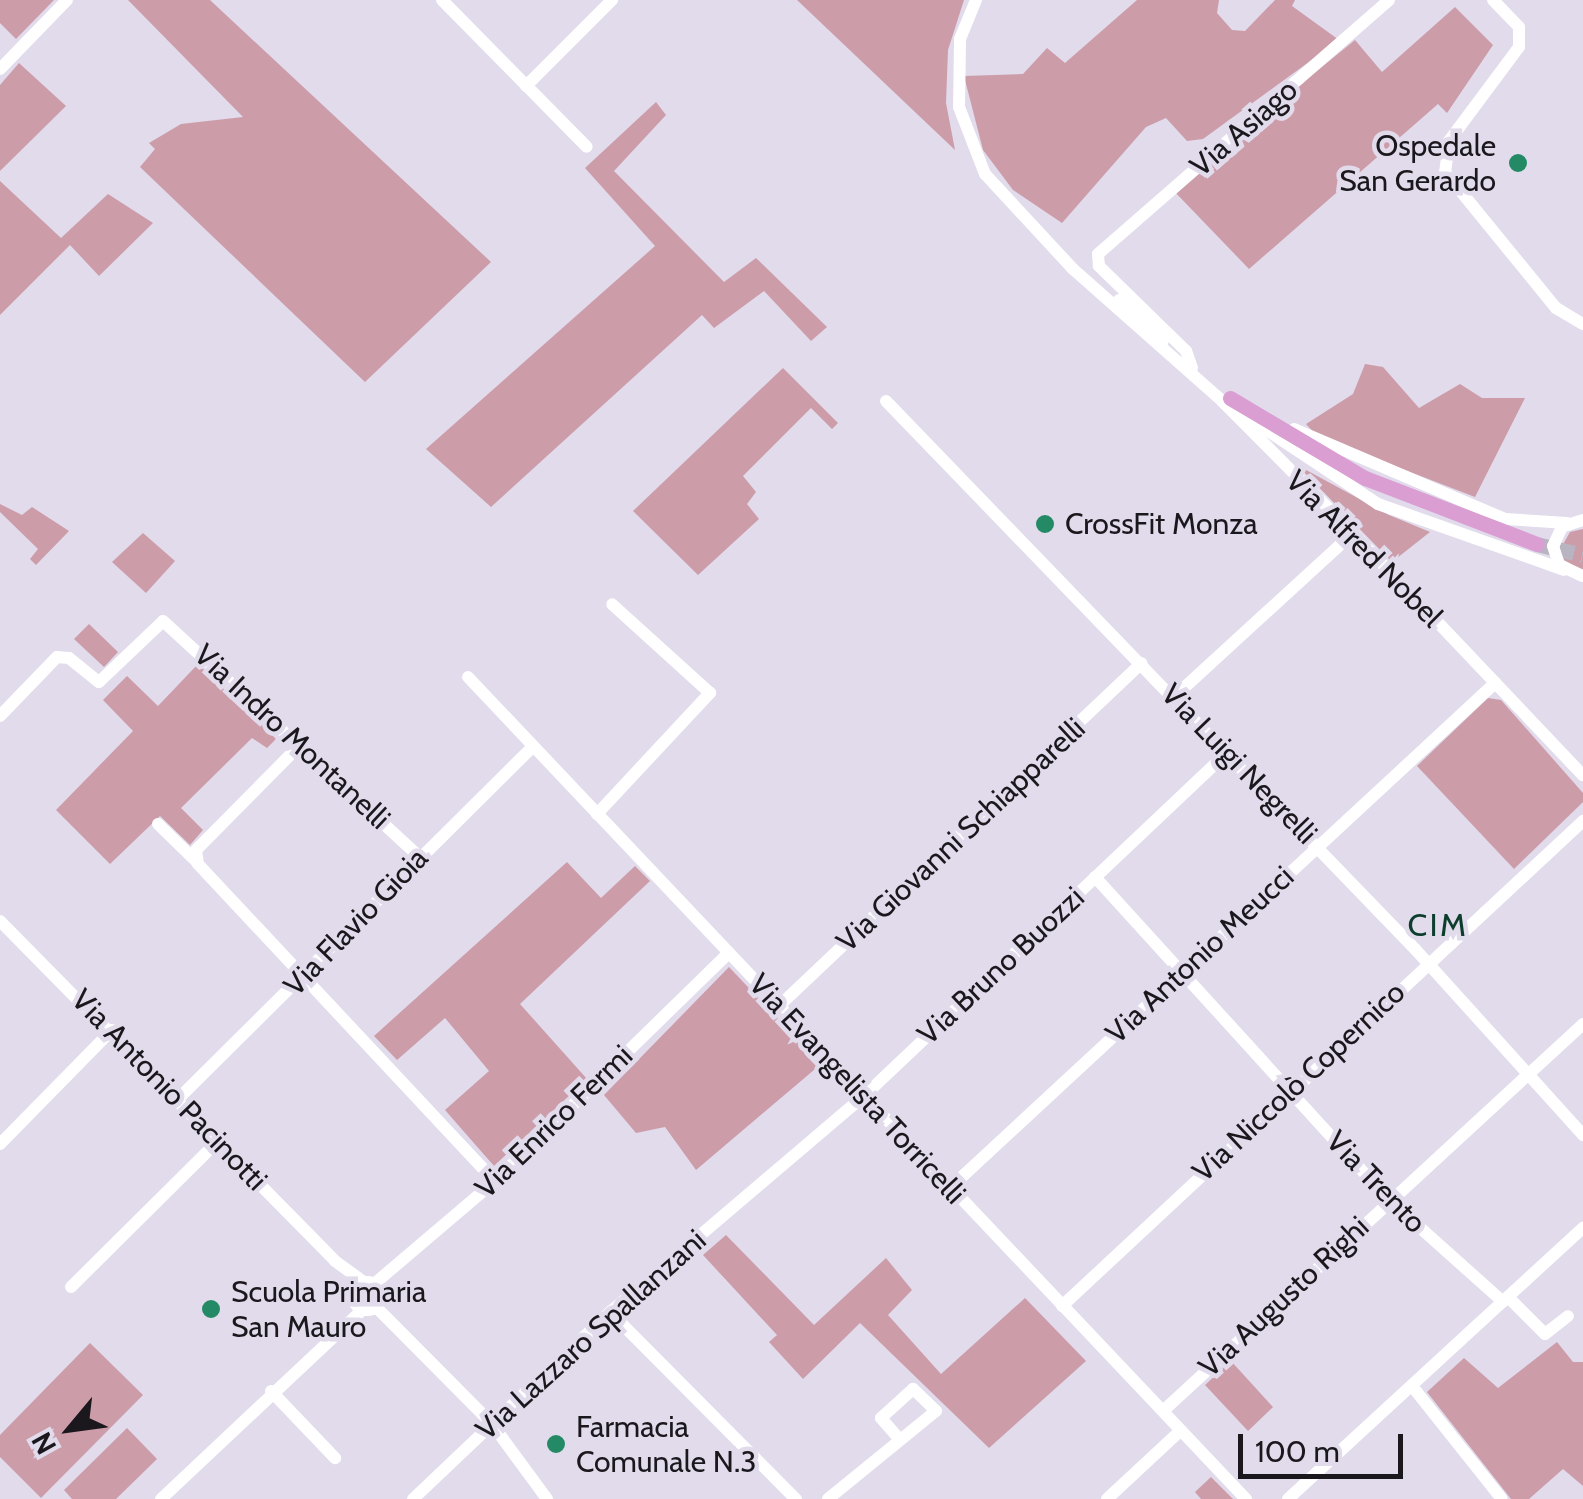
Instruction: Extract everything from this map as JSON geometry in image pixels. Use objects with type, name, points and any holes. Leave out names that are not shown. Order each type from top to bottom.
[{"type":"main road","points":[[1226,400],[1334,462]]},
{"type":"main road","points":[[1269,430],[1469,523],[1537,544]]},
{"type":"street","points":[[0,69],[68,0]]},
{"type":"street","points":[[442,0],[587,147]]},
{"type":"street","points":[[526,86],[612,0]]},
{"type":"street","points":[[976,0],[960,39],[958,107],[977,161],[1012,206],[1141,327]]},
{"type":"street","name":"Via Asiago","points":[[1098,254],[1389,0]]},
{"type":"street","points":[[1492,0],[1519,26],[1519,47],[1449,140],[1445,172],[1556,308],[1583,324]]},
{"type":"street","name":"Via Alfred Nobel","points":[[1098,254],[1099,266],[1186,351],[1192,368]]},
{"type":"street","name":"Via Alfred Nobel","points":[[1141,327],[1226,400],[1284,468],[1353,533],[1583,776]]},
{"type":"street","name":"Via Alfred Nobel","points":[[1141,327],[1226,400]]},
{"type":"street","points":[[1226,400],[1378,504],[1583,576]]},
{"type":"street","points":[[1226,400],[1490,513],[1567,523],[1583,520]]},
{"type":"street","name":"Via Luigi Negrelli","points":[[886,401],[1317,845],[1583,1135]]},
{"type":"street","points":[[1564,570],[1553,546],[1567,523]]},
{"type":"street","points":[[1174,697],[1353,533]]},
{"type":"street","points":[[597,814],[710,694],[612,604]]},
{"type":"street","name":"Via Indro Montanelli","points":[[0,716],[63,654],[99,682],[163,622],[302,743],[420,856]]},
{"type":"street","name":"Via Giovanni Schiapparelli","points":[[779,1006],[1142,663]]},
{"type":"street","name":"Via Evangelista Torricelli","points":[[468,678],[1163,1411],[1178,1433],[1246,1499]]},
{"type":"street","name":"Via Antonio Meucci","points":[[951,1187],[1495,683]]},
{"type":"street","points":[[198,864],[196,850],[302,743]]},
{"type":"street","name":"Via Flavio Gioia","points":[[179,1098],[533,746]]},
{"type":"street","name":"Via Bruno Buozzi","points":[[772,1175],[864,1096],[1227,753]]},
{"type":"street","name":"Via Niccolò Copernico","points":[[1062,1306],[1583,820]]},
{"type":"street","points":[[158,824],[495,1181]]},
{"type":"street","name":"Via Trento","points":[[1095,876],[1388,1199],[1545,1334],[1568,1316]]},
{"type":"street","name":"Via Antonio Pacinotti","points":[[2,926],[179,1098],[364,1296],[492,1424],[547,1499]]},
{"type":"street","name":"Via Enrico Fermi","points":[[161,1499],[331,1334],[364,1296],[495,1181],[729,953]]},
{"type":"street","name":"Via Augusto Righi","points":[[1163,1411],[1388,1199],[1583,1024]]},
{"type":"street","points":[[0,1144],[112,1030]]},
{"type":"street","points":[[72,1287],[219,1140]]},
{"type":"street","name":"Via Lazzaro Spallanzani","points":[[413,1499],[610,1312],[772,1175]]},
{"type":"street","points":[[1288,1499],[1583,1228]]},
{"type":"street","points":[[610,1312],[796,1499]]},
{"type":"street","points":[[1412,1386],[1502,1499]]},
{"type":"street","points":[[272,1391],[335,1458]]},
{"type":"street","points":[[1107,1499],[1178,1433]]},
{"type":"street","points":[[828,1499],[899,1440]]},
{"type":"shaded area","points":[[0,0],[54,0],[16,39],[0,23]]},
{"type":"shaded area","points":[[128,0],[210,0],[491,262],[365,382],[140,167],[155,149],[149,143],[181,124],[243,117]]},
{"type":"shaded area","points":[[797,0],[964,0],[948,50],[946,103],[955,150]]},
{"type":"shaded area","points":[[1137,0],[1219,0],[1217,13],[1232,30],[1245,31],[1275,0],[1295,0],[1292,6],[1339,40],[1203,139],[1187,141],[1166,118],[1146,127],[1062,223],[1013,190],[983,150],[964,76],[1023,74],[1047,48],[1065,63]]},
{"type":"shaded area","points":[[1455,7],[1493,45],[1447,113],[1438,104],[1249,269],[1172,189],[1355,40],[1382,72]]},
{"type":"shaded area","points":[[19,63],[66,106],[0,171],[0,85]]},
{"type":"shaded area","points":[[656,102],[666,115],[614,171],[724,282],[756,258],[827,327],[811,341],[764,291],[714,328],[702,315],[491,507],[426,449],[655,246],[585,168]]},
{"type":"shaded area","points":[[0,181],[61,238],[108,194],[153,223],[99,276],[70,245],[0,315]]},
{"type":"shaded area","points":[[1365,364],[1383,367],[1419,408],[1460,384],[1482,398],[1525,398],[1475,497],[1317,436],[1306,424],[1353,394]]},
{"type":"shaded area","points":[[783,368],[838,423],[832,429],[811,408],[743,476],[756,492],[747,504],[759,519],[698,575],[633,511]]},
{"type":"shaded area","points":[[1297,465],[1389,515],[1430,532],[1392,562]]},
{"type":"shaded area","points":[[0,504],[22,515],[32,507],[69,531],[36,565],[30,559],[38,549],[0,512]]},
{"type":"shaded area","points":[[1583,529],[1580,569],[1564,560],[1561,548],[1570,532]]},
{"type":"shaded area","points":[[143,533],[175,561],[146,593],[112,562]]},
{"type":"shaded area","points":[[89,624],[118,652],[104,667],[74,639]]},
{"type":"shaded area","points":[[198,664],[276,739],[267,748],[252,738],[181,808],[203,830],[190,845],[160,816],[110,864],[56,810],[133,731],[103,700],[127,676],[158,706]]},
{"type":"shaded area","points":[[1488,698],[1501,700],[1583,793],[1583,802],[1514,869],[1417,766]]},
{"type":"shaded area","points":[[567,862],[601,898],[635,866],[650,881],[520,1004],[587,1079],[494,1166],[445,1110],[489,1071],[445,1018],[397,1060],[374,1036]]},
{"type":"shaded area","points":[[729,967],[821,1064],[696,1170],[665,1127],[636,1133],[604,1095]]},
{"type":"shaded area","points":[[726,1235],[814,1325],[886,1258],[912,1290],[888,1315],[941,1374],[1025,1298],[1086,1361],[989,1448],[860,1323],[803,1379],[769,1342],[777,1335],[703,1255]]},
{"type":"shaded area","points":[[1557,1342],[1573,1362],[1583,1362],[1583,1486],[1563,1469],[1529,1499],[1511,1499],[1427,1392],[1464,1358],[1498,1388]]},
{"type":"shaded area","points":[[90,1343],[143,1395],[41,1498],[0,1457],[0,1435]]},
{"type":"shaded area","points":[[1231,1361],[1273,1407],[1248,1431],[1205,1385]]},
{"type":"shaded area","points":[[127,1428],[157,1459],[116,1499],[72,1499],[64,1490]]},
{"type":"shaded area","points":[[1211,1477],[1233,1499],[1201,1499],[1195,1492]]},
{"type":"tunnel","points":[[1537,544],[1583,555]]},
{"type":"place","name":"Ospedale San Gerardo","points":[[1518,163]]},
{"type":"place","name":"CrossFit Monza","points":[[1045,524]]},
{"type":"place","name":"Scuola Primaria San Mauro","points":[[211,1309]]},
{"type":"place","name":"Farmacia Comunale N.3","points":[[556,1444]]},
{"type":"district","name":"CIM","points":[[1438,925]]}]
